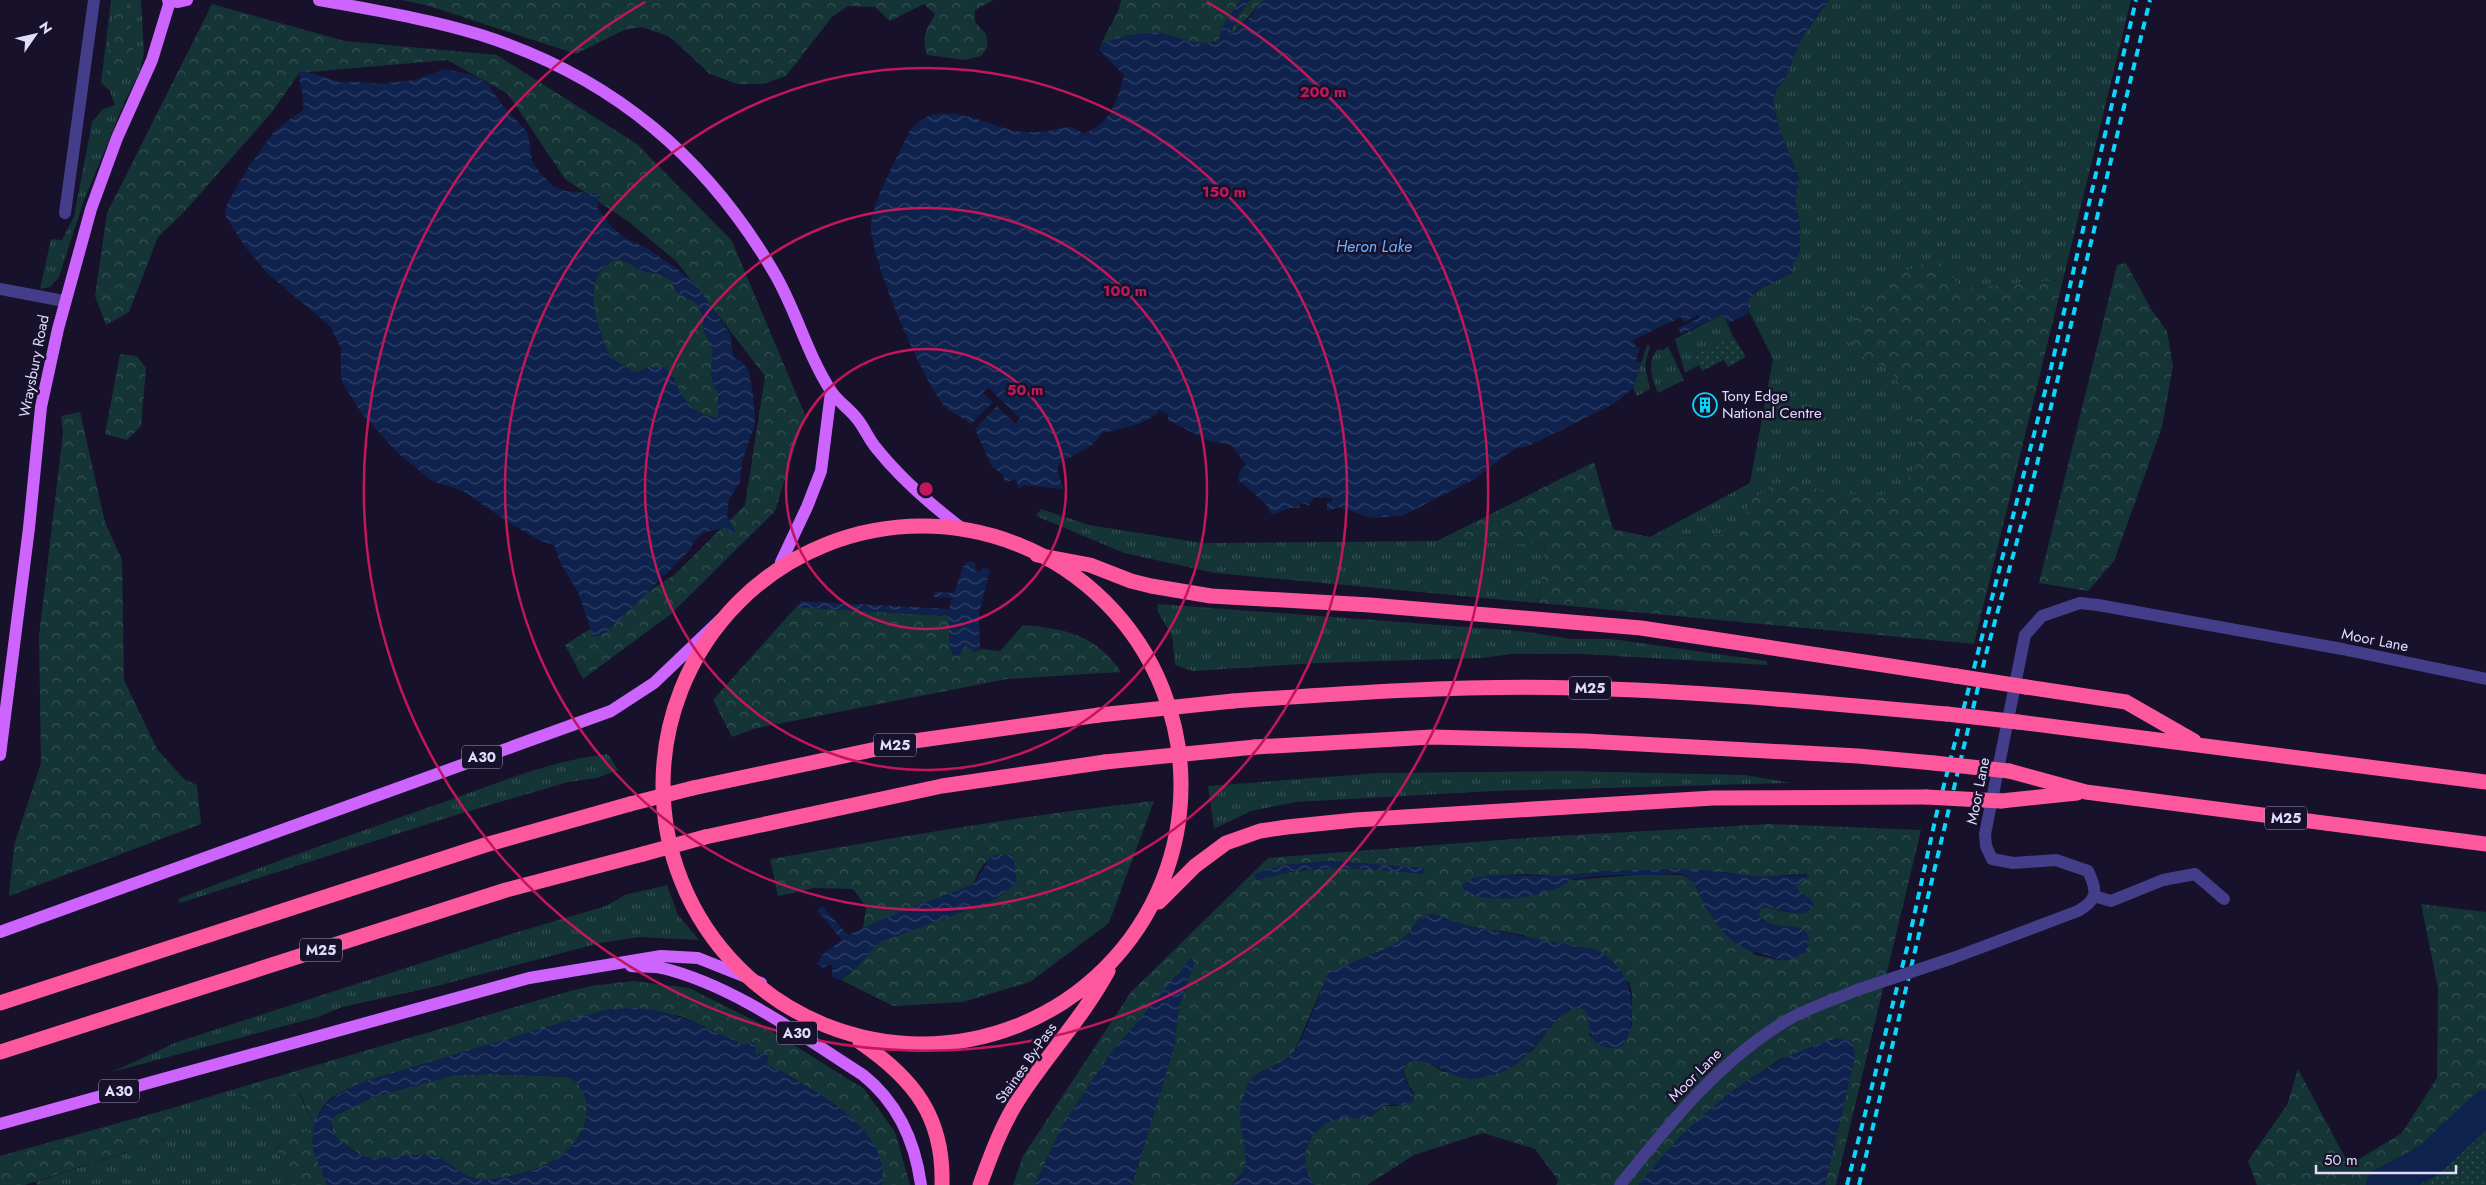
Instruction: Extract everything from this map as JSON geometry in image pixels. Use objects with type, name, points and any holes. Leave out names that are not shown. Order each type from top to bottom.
[{"type":"highway","points":[[846,1032],[886,1044],[912,1049],[946,1051],[977,1047],[1017,1033],[1036,1023],[1111,965],[1164,881],[1178,851],[1185,827],[1185,804],[1156,672],[1140,643],[1128,628],[1095,596],[1026,553],[960,527],[923,520],[888,519],[827,534],[780,562],[721,619],[692,673],[674,718],[665,762],[662,795],[664,820],[678,880],[698,917],[728,952],[761,984],[846,1032],[895,1069],[921,1098],[937,1130],[941,1152],[942,1185]]},
{"type":"highway","name":"M25","points":[[1026,553],[1090,565],[1131,581],[1151,586],[1211,596],[1370,605],[1640,628],[2126,702],[2199,744]]},
{"type":"highway","name":"M25","points":[[0,1003],[485,845],[693,788],[914,741],[1099,714],[1233,701],[1384,691],[1576,688],[1734,695],[2018,722],[2486,782]]},
{"type":"highway","name":"M25","points":[[0,1052],[506,890],[705,837],[942,786],[1105,762],[1255,747],[1432,737],[1692,747],[1858,756],[2009,771],[2086,792],[2486,844]]},
{"type":"highway","name":"M25","points":[[1139,922],[1211,852],[1243,836],[1260,831],[1355,820],[1713,798],[1926,797],[2001,801],[2086,792]]},
{"type":"highway","name":"Staines By-Pass","points":[[980,1185],[999,1137],[1018,1099],[1044,1062],[1092,1001],[1111,965]]},
{"type":"main road","points":[[169,0],[187,0]]},
{"type":"main road","name":"Wraysbury Road","points":[[0,755],[29,528],[41,407],[64,301],[91,209],[117,138],[152,60],[169,0]]},
{"type":"main road","points":[[319,0],[380,11],[482,36],[549,62],[588,81],[640,115],[696,164],[723,196],[776,276],[831,392],[857,418],[876,448],[892,466],[924,499],[960,527]]},
{"type":"main road","points":[[780,562],[807,507],[821,471],[831,392]]},
{"type":"main road","name":"A30","points":[[0,932],[611,711],[654,683],[721,619]]},
{"type":"main road","name":"A30","points":[[0,1124],[529,978],[661,956],[698,958],[761,984]]},
{"type":"main road","name":"A30","points":[[607,965],[660,968],[699,979],[767,1015],[864,1075],[889,1100],[905,1127],[916,1157],[921,1185]]},
{"type":"street","points":[[65,213],[94,0]]},
{"type":"street","points":[[0,289],[64,301]]},
{"type":"street","name":"Moor Lane","points":[[1620,1185],[1667,1127],[1731,1061],[1791,1018],[1858,990],[1953,958],[2087,906],[2094,896],[2096,888],[2088,871],[2056,860],[2012,863],[1992,858],[1986,846],[1986,834],[2025,635],[2042,616],[2080,603],[2098,605],[2342,649],[2486,679]]},
{"type":"street","points":[[2094,896],[2111,901],[2163,880],[2195,874],[2224,899]]},
{"type":"green space","points":[[111,0],[141,0],[144,52],[140,71],[125,101],[83,203],[59,277],[50,287],[40,289],[51,239],[62,240],[74,216],[92,122],[103,109],[115,105],[110,91],[101,83]]},
{"type":"green space","points":[[115,0],[128,0],[134,61],[119,73],[106,76]]},
{"type":"green space","points":[[401,0],[994,0],[975,10],[975,22],[986,34],[988,46],[981,56],[965,60],[927,55],[924,43],[925,34],[935,14],[924,4],[890,21],[875,7],[848,6],[832,17],[786,76],[763,84],[737,84],[710,74],[670,37],[642,27],[624,30],[576,54],[429,6]]},
{"type":"green space","points":[[1121,0],[1241,0],[1225,23],[1218,41],[1200,44],[1157,32],[1102,43],[1118,12]]},
{"type":"green space","points":[[1250,0],[1264,0],[1228,38],[1237,18]]},
{"type":"green space","points":[[1829,0],[2131,0],[2063,280],[1962,288],[1851,350],[1891,371],[1910,400],[1921,459],[1897,495],[1752,499],[1738,534],[1650,537],[1750,483],[1773,359],[1750,313],[1748,300],[1760,289],[1793,272],[1791,266],[1800,250],[1800,226],[1795,201],[1799,178],[1778,126],[1773,100],[1777,88],[1785,79],[1801,39]]},
{"type":"green space","points":[[212,4],[345,41],[497,55],[637,144],[732,241],[805,415],[775,511],[671,614],[583,679],[565,645],[674,575],[745,505],[765,376],[676,261],[629,222],[565,179],[508,94],[447,60],[299,73],[273,111],[185,211],[158,237],[129,312],[106,325],[95,296],[107,213]]},
{"type":"green space","points":[[617,259],[642,270],[664,276],[671,281],[677,293],[697,303],[704,319],[703,328],[713,351],[711,371],[713,383],[718,392],[718,418],[701,413],[689,405],[680,393],[673,377],[648,367],[637,373],[617,362],[608,354],[596,318],[594,307],[595,283],[599,273],[606,265]]},
{"type":"green space","points":[[1938,259],[1962,288],[2063,280],[1974,644],[1538,603],[1545,544],[1437,541],[1594,462],[1613,529],[1650,537],[1738,534],[1752,499],[1776,483],[1862,495],[1897,494],[1921,459],[1910,400],[1891,371],[1851,350],[1853,318],[1894,275]]},
{"type":"green space","points":[[2126,263],[2151,309],[2167,331],[2173,366],[2162,427],[2114,561],[2088,591],[2039,583],[2117,265]]},
{"type":"green space","points":[[1723,314],[1733,336],[1694,355],[1699,365],[1685,373],[1675,339]]},
{"type":"green space","points":[[1733,336],[1746,357],[1728,367],[1724,360],[1702,371],[1694,355]]},
{"type":"green space","points":[[1647,345],[1650,346],[1645,366],[1650,389],[1637,396],[1633,388]]},
{"type":"green space","points":[[1668,346],[1684,380],[1658,393],[1652,377],[1652,359],[1658,349],[1663,350]]},
{"type":"green space","points":[[120,354],[137,356],[146,368],[141,426],[127,440],[105,434]]},
{"type":"green space","points":[[80,412],[105,522],[122,560],[124,680],[157,749],[184,779],[197,785],[201,824],[9,896],[14,845],[41,763],[39,636],[63,432],[61,416]]},
{"type":"green space","points":[[1041,509],[1089,525],[1202,543],[1437,541],[1545,544],[1538,603],[1215,573],[1124,553],[1036,516]]},
{"type":"green space","points":[[1158,604],[1520,631],[1572,639],[1612,639],[1766,661],[1768,665],[1583,654],[1511,654],[1482,658],[1319,663],[1193,671],[1175,665],[1172,636],[1157,610]]},
{"type":"green space","points":[[796,607],[950,616],[949,641],[963,647],[967,646],[974,652],[982,649],[1000,651],[1023,625],[1053,629],[1090,641],[1111,659],[1121,672],[1007,679],[757,728],[732,737],[713,700]]},
{"type":"green space","points":[[608,754],[618,770],[597,778],[568,782],[456,815],[180,903],[178,899],[523,774],[565,762]]},
{"type":"green space","points":[[1569,771],[1745,775],[1791,783],[1493,791],[1296,802],[1251,811],[1214,829],[1208,786],[1379,773]]},
{"type":"green space","points":[[1154,801],[1109,923],[1030,982],[963,1002],[893,1006],[841,980],[857,967],[877,943],[996,899],[1017,882],[994,855],[983,865],[972,885],[863,928],[866,907],[853,889],[814,888],[778,896],[770,859],[1010,820]]},
{"type":"green space","points":[[1769,824],[1921,830],[1836,1185],[1825,1185],[1855,1056],[1782,1058],[1749,1080],[1705,1116],[1667,1152],[1639,1185],[1556,1185],[1558,1180],[1535,1149],[1483,1133],[1414,1155],[1367,1185],[1314,1185],[1308,1176],[1304,1157],[1311,1136],[1325,1123],[1340,1118],[1370,1117],[1383,1106],[1397,1106],[1414,1094],[1404,1074],[1404,1067],[1412,1061],[1421,1060],[1444,1072],[1532,1051],[1560,1015],[1577,1007],[1584,1008],[1589,1014],[1590,1036],[1604,1046],[1621,1047],[1632,1025],[1632,994],[1629,982],[1523,935],[1468,926],[1434,914],[1421,917],[1407,935],[1394,945],[1328,974],[1294,1052],[1280,1064],[1260,1072],[1240,1113],[1247,1154],[1246,1169],[1232,1185],[1132,1185],[1174,1047],[1179,1006],[1193,966],[1193,958],[1110,1054],[1061,1128],[1035,1185],[1013,1185],[1023,1156],[1131,992],[1268,858],[1539,837]],"holes":[[[1328,861],[1423,868],[1422,874],[1339,868],[1299,871],[1257,880],[1254,875],[1285,865]],[[1709,870],[1759,877],[1806,874],[1808,877],[1794,887],[1812,901],[1792,913],[1765,907],[1760,909],[1758,913],[1766,922],[1803,929],[1780,960],[1755,955],[1704,903],[1693,881],[1683,875],[1636,875],[1574,880],[1473,878],[1522,874],[1559,876],[1608,871]]]},
{"type":"green space","points":[[667,885],[678,915],[699,940],[639,937],[600,943],[429,988],[342,1007],[318,1017],[112,1072],[177,1042],[505,936],[606,906],[625,895]]},
{"type":"green space","points":[[2421,904],[2486,912],[2486,1123],[2438,1168],[2406,1185],[2257,1185],[2248,1161],[2287,1105],[2298,1069],[2349,1165],[2402,1133],[2437,1078],[2438,988]]},
{"type":"green space","points":[[633,981],[689,988],[759,1023],[864,1089],[895,1132],[910,1185],[882,1185],[881,1165],[840,1109],[790,1076],[766,1065],[763,1052],[756,1055],[744,1045],[681,1016],[610,1009],[366,1081],[341,1092],[328,1101],[321,1110],[315,1130],[318,1153],[327,1185],[290,1185],[277,1148],[314,1127],[300,1092],[247,1107],[238,1088],[570,991],[591,986]]},
{"type":"green space","points":[[492,1074],[569,1077],[577,1083],[586,1099],[587,1109],[585,1123],[580,1135],[572,1146],[562,1155],[538,1168],[511,1176],[481,1180],[464,1174],[436,1156],[365,1157],[342,1143],[333,1133],[332,1117],[373,1097],[454,1075]]},
{"type":"green space","points":[[238,1088],[248,1107],[299,1092],[314,1127],[277,1148],[290,1185],[37,1185],[36,1182],[180,1134],[172,1108]]},
{"type":"green space","points":[[172,1108],[180,1134],[25,1185],[0,1185],[0,1156]]},
{"type":"green space","points":[[2486,1123],[2486,1185],[2406,1185],[2438,1168]]},
{"type":"water","name":"Heron Lake","points":[[1241,0],[1250,0],[1237,18],[1229,36],[1250,17],[1264,0],[1829,0],[1801,39],[1785,79],[1777,88],[1773,100],[1778,126],[1799,178],[1795,201],[1800,226],[1800,250],[1792,266],[1794,272],[1760,289],[1748,300],[1750,313],[1728,323],[1723,314],[1681,334],[1678,328],[1699,318],[1698,315],[1684,322],[1681,317],[1633,340],[1636,347],[1629,351],[1640,346],[1636,361],[1641,362],[1633,388],[1615,403],[1529,446],[1516,448],[1473,480],[1402,516],[1372,518],[1339,507],[1327,511],[1327,502],[1332,502],[1332,498],[1314,498],[1306,509],[1308,505],[1301,503],[1299,508],[1290,508],[1272,515],[1266,504],[1238,480],[1240,470],[1246,465],[1231,445],[1210,441],[1167,420],[1169,415],[1159,410],[1156,415],[1139,424],[1103,433],[1092,445],[1060,463],[1057,470],[1064,489],[1025,485],[1019,489],[1016,480],[1005,482],[1003,475],[992,467],[975,429],[997,406],[1015,424],[1020,419],[988,387],[983,393],[993,402],[971,424],[948,409],[941,402],[932,387],[909,342],[887,288],[873,241],[871,225],[873,215],[887,178],[909,132],[920,121],[932,115],[946,113],[960,115],[1016,131],[1040,132],[1069,127],[1083,133],[1092,129],[1106,118],[1116,102],[1124,75],[1099,50],[1102,43],[1129,35],[1157,32],[1200,44],[1218,41],[1225,23]]},
{"type":"water","points":[[445,69],[476,76],[489,85],[500,102],[528,133],[532,161],[540,173],[553,186],[565,191],[600,194],[597,207],[612,227],[626,239],[645,247],[679,270],[699,289],[731,335],[734,358],[741,361],[749,371],[754,401],[755,424],[742,462],[740,482],[729,499],[727,516],[735,531],[732,534],[727,528],[709,531],[700,535],[690,550],[608,631],[599,636],[593,636],[578,592],[561,564],[554,545],[541,541],[509,523],[463,491],[432,481],[400,455],[362,414],[341,378],[341,348],[330,326],[268,274],[245,247],[226,217],[225,209],[229,200],[250,165],[275,130],[303,110],[299,72],[305,71],[339,82],[377,84],[414,80]],"holes":[[[617,259],[642,270],[664,276],[671,281],[677,293],[697,303],[704,319],[703,327],[713,351],[711,371],[713,383],[718,392],[718,418],[706,416],[691,406],[665,368],[648,367],[637,373],[609,356],[596,318],[594,306],[595,283],[599,273],[606,265]]]},
{"type":"water","points":[[969,561],[976,563],[975,571],[979,572],[984,567],[990,570],[979,613],[980,649],[974,652],[967,646],[963,647],[960,655],[953,656],[949,641],[949,616],[796,607],[801,601],[949,609],[952,598],[934,597],[935,592],[954,593],[963,567]]},
{"type":"water","points":[[994,855],[1013,855],[1017,882],[996,899],[878,943],[857,967],[840,980],[831,977],[833,967],[831,964],[823,968],[817,964],[822,955],[842,940],[817,910],[822,906],[848,935],[892,915],[972,885],[987,862]]},
{"type":"water","points":[[1329,861],[1424,868],[1423,874],[1339,868],[1319,869],[1278,874],[1256,880],[1254,874],[1285,865]]},
{"type":"water","points":[[1709,870],[1759,877],[1810,875],[1795,887],[1812,901],[1814,905],[1809,911],[1796,913],[1766,908],[1760,909],[1758,913],[1766,922],[1797,927],[1805,931],[1809,941],[1805,951],[1797,957],[1785,960],[1744,948],[1727,936],[1720,928],[1708,911],[1694,883],[1689,877],[1682,874],[1585,877],[1572,880],[1558,888],[1544,892],[1508,899],[1473,894],[1463,890],[1462,885],[1473,878],[1492,875],[1559,876],[1608,871]]},
{"type":"water","points":[[1434,914],[1468,926],[1597,950],[1605,955],[1624,975],[1630,992],[1632,1021],[1629,1034],[1624,1043],[1621,1047],[1607,1047],[1598,1044],[1593,1038],[1585,1010],[1579,1008],[1570,1010],[1561,1016],[1522,1059],[1511,1068],[1499,1073],[1480,1078],[1461,1078],[1433,1065],[1415,1060],[1408,1063],[1404,1069],[1414,1101],[1382,1107],[1371,1116],[1365,1118],[1338,1119],[1327,1123],[1312,1137],[1308,1145],[1306,1165],[1314,1185],[1232,1185],[1240,1177],[1246,1160],[1240,1114],[1248,1084],[1255,1076],[1281,1062],[1296,1049],[1328,973],[1394,945],[1407,935],[1422,917]]},
{"type":"water","points":[[1191,958],[1193,958],[1193,966],[1179,1006],[1174,1047],[1132,1185],[1035,1185],[1061,1128],[1110,1054]]},
{"type":"water","points":[[637,1008],[665,1013],[692,1022],[744,1045],[748,1042],[754,1042],[756,1055],[763,1052],[768,1055],[767,1065],[795,1079],[839,1107],[863,1129],[875,1145],[879,1156],[882,1185],[327,1185],[313,1148],[313,1133],[319,1113],[324,1106],[339,1094],[366,1081],[610,1009]],"holes":[[[492,1074],[569,1077],[580,1086],[586,1099],[585,1123],[580,1135],[562,1155],[538,1168],[511,1176],[477,1179],[464,1174],[436,1156],[430,1155],[365,1157],[339,1140],[332,1128],[333,1117],[373,1097],[454,1075]]]},
{"type":"water","points":[[1837,1038],[1853,1042],[1855,1056],[1825,1185],[1639,1185],[1680,1138],[1727,1095],[1780,1061],[1808,1048]]},
{"type":"waterway","points":[[2383,1185],[2428,1161],[2486,1107]]},
{"type":"railway","points":[[1847,1185],[1907,948],[1936,816],[2051,368],[2136,0]]},
{"type":"railway","points":[[1859,1185],[1986,654],[2028,501],[2150,0]]},
{"type":"place","name":"Tony Edge National Centre","points":[[1705,405]]}]
